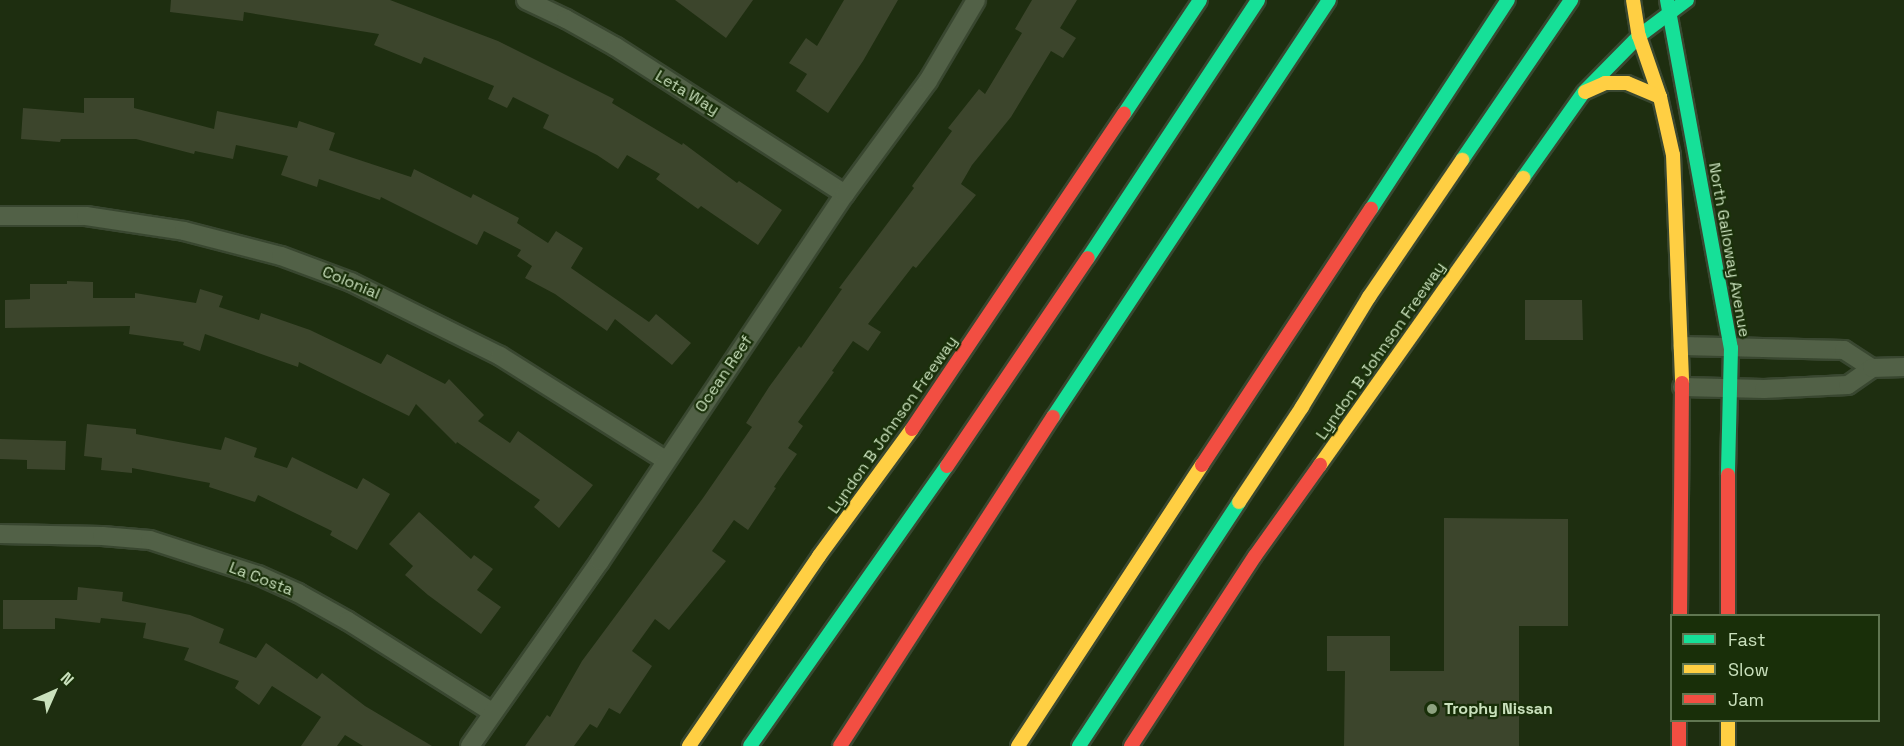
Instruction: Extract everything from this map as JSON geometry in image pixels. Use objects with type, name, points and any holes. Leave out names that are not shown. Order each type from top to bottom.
[{"type":"main road","name":"Lyndon B Johnson Freeway","points":[[689,746],[819,556],[936,396],[1200,0]]},
{"type":"main road","points":[[750,746],[899,536],[1258,0]]},
{"type":"main road","points":[[840,746],[1061,404],[1329,0]]},
{"type":"main road","points":[[1018,746],[1508,0]]},
{"type":"main road","points":[[1079,746],[1302,407],[1369,297],[1571,0]]},
{"type":"main road","points":[[1633,0],[1639,36],[1660,97],[1673,154],[1682,346],[1680,614]]},
{"type":"main road","name":"Lyndon B Johnson Freeway","points":[[1131,746],[1255,556],[1584,92],[1668,6],[1687,0]]},
{"type":"main road","name":"North Galloway Avenue","points":[[1668,6],[1731,348],[1728,387],[1728,614]]},
{"type":"main road","points":[[1584,92],[1605,83],[1627,83],[1660,97]]},
{"type":"main road","points":[[1679,722],[1679,746]]},
{"type":"main road","points":[[1728,722],[1728,746]]},
{"type":"street","name":"Leta Way","points":[[526,0],[616,47],[845,194]]},
{"type":"street","name":"Ocean Reef","points":[[470,746],[600,561],[665,460],[845,194],[928,81],[976,0]]},
{"type":"street","name":"Colonial","points":[[0,216],[86,216],[184,231],[282,256],[351,282],[489,350],[665,460]]},
{"type":"street","points":[[1682,346],[1844,350],[1872,368]]},
{"type":"street","points":[[1682,387],[1764,389],[1848,385],[1872,368],[1904,367]]},
{"type":"street","name":"La Costa","points":[[0,534],[102,536],[150,540],[258,575],[298,593],[348,621],[492,712]]},
{"type":"building","points":[[171,0],[390,0],[498,41],[614,99],[612,103],[682,145],[683,143],[737,183],[739,181],[782,210],[758,245],[701,206],[698,209],[656,179],[660,174],[627,155],[618,169],[597,155],[543,128],[549,115],[513,97],[507,108],[488,99],[494,86],[424,57],[421,64],[374,45],[379,34],[244,12],[243,21],[170,12]]},
{"type":"building","points":[[675,0],[753,0],[726,38]]},
{"type":"building","points":[[844,0],[898,0],[863,61],[828,113],[796,91],[807,74],[789,63],[806,38],[817,46]]},
{"type":"building","points":[[1032,0],[1077,0],[1060,28],[1076,38],[1063,58],[1051,51],[1011,117],[972,165],[961,184],[976,195],[916,268],[913,266],[868,324],[881,332],[868,351],[853,341],[832,371],[834,372],[798,422],[803,426],[788,448],[797,454],[748,530],[734,520],[712,551],[726,561],[669,630],[655,619],[632,651],[652,666],[620,714],[609,708],[597,728],[590,724],[574,746],[525,746],[547,715],[550,717],[582,661],[703,498],[752,427],[746,423],[769,387],[799,346],[801,348],[842,289],[839,288],[914,188],[912,186],[952,131],[948,128],[979,89],[985,94],[1022,33],[1015,29]]},
{"type":"building","points":[[84,98],[134,98],[134,108],[214,129],[217,111],[297,128],[299,121],[335,133],[329,150],[411,177],[414,169],[471,198],[473,194],[519,218],[517,223],[548,243],[556,231],[583,248],[571,268],[649,322],[656,314],[691,343],[672,365],[615,319],[607,331],[555,294],[525,278],[532,266],[517,256],[521,250],[484,231],[477,245],[381,197],[380,200],[319,179],[317,187],[281,175],[288,156],[236,145],[233,159],[195,151],[194,154],[136,139],[61,139],[60,142],[21,139],[23,108],[84,113]]},
{"type":"building","points":[[67,281],[93,282],[93,298],[135,298],[135,293],[196,303],[200,289],[223,296],[219,307],[259,320],[261,313],[310,330],[381,364],[387,354],[445,384],[449,379],[484,415],[478,421],[510,443],[518,431],[593,485],[559,528],[534,507],[540,500],[457,442],[456,444],[416,404],[409,416],[299,362],[298,367],[205,334],[200,351],[183,345],[184,342],[129,334],[130,326],[5,328],[5,300],[30,299],[30,284],[67,284]]},
{"type":"building","points":[[1525,300],[1582,300],[1583,340],[1525,340]]},
{"type":"building","points":[[87,424],[136,429],[136,434],[221,450],[225,437],[257,448],[254,457],[287,468],[292,457],[357,489],[363,478],[390,494],[357,550],[330,535],[332,531],[258,495],[255,502],[209,487],[210,483],[132,468],[132,473],[101,470],[102,458],[84,456]]},
{"type":"building","points":[[0,439],[66,441],[65,470],[27,469],[27,460],[0,459]]},
{"type":"building","points":[[419,512],[471,559],[474,555],[493,569],[477,590],[501,607],[481,634],[405,575],[413,566],[389,544]]},
{"type":"building","points":[[1444,518],[1568,519],[1568,626],[1519,626],[1519,746],[1344,746],[1345,671],[1327,671],[1327,636],[1390,636],[1390,671],[1444,671]]},
{"type":"building","points":[[78,587],[123,592],[122,601],[190,615],[224,629],[219,643],[256,658],[266,643],[317,679],[322,673],[365,706],[432,746],[363,746],[345,735],[337,746],[301,746],[321,717],[272,686],[259,705],[235,688],[239,681],[184,660],[189,648],[143,638],[146,623],[101,618],[100,623],[55,618],[55,629],[3,629],[3,600],[77,600]]},
{"type":"traffic: fast","points":[[1124,114],[1200,0]]},
{"type":"traffic: fast","points":[[1088,258],[1258,0]]},
{"type":"traffic: fast","points":[[1053,417],[1329,0]]},
{"type":"traffic: fast","points":[[1371,209],[1508,0]]},
{"type":"traffic: fast","points":[[1462,160],[1571,0]]},
{"type":"traffic: fast","points":[[1667,0],[1731,348],[1728,475]]},
{"type":"traffic: fast","points":[[1523,178],[1584,92],[1639,36],[1687,0]]},
{"type":"traffic: fast","points":[[750,746],[947,466]]},
{"type":"traffic: fast","points":[[1079,746],[1239,502]]},
{"type":"traffic: slow","points":[[1633,0],[1639,36],[1660,97],[1673,155],[1682,383]]},
{"type":"traffic: slow","points":[[1585,92],[1605,83],[1627,83],[1660,97]]},
{"type":"traffic: slow","points":[[1239,502],[1302,407],[1369,297],[1462,160]]},
{"type":"traffic: slow","points":[[1320,465],[1523,178]]},
{"type":"traffic: slow","points":[[689,746],[819,556],[912,429]]},
{"type":"traffic: slow","points":[[1018,746],[1202,465]]},
{"type":"traffic: slow","points":[[1728,722],[1728,746]]},
{"type":"traffic: jam","points":[[912,429],[1124,114]]},
{"type":"traffic: jam","points":[[1202,465],[1371,209]]},
{"type":"traffic: jam","points":[[947,466],[1088,258]]},
{"type":"traffic: jam","points":[[1680,614],[1682,383]]},
{"type":"traffic: jam","points":[[840,746],[1053,417]]},
{"type":"traffic: jam","points":[[1131,746],[1255,556],[1320,465]]},
{"type":"traffic: jam","points":[[1728,475],[1728,614]]},
{"type":"traffic: jam","points":[[1679,722],[1679,746]]},
{"type":"place","name":"Trophy Nissan","points":[[1432,709]]}]
